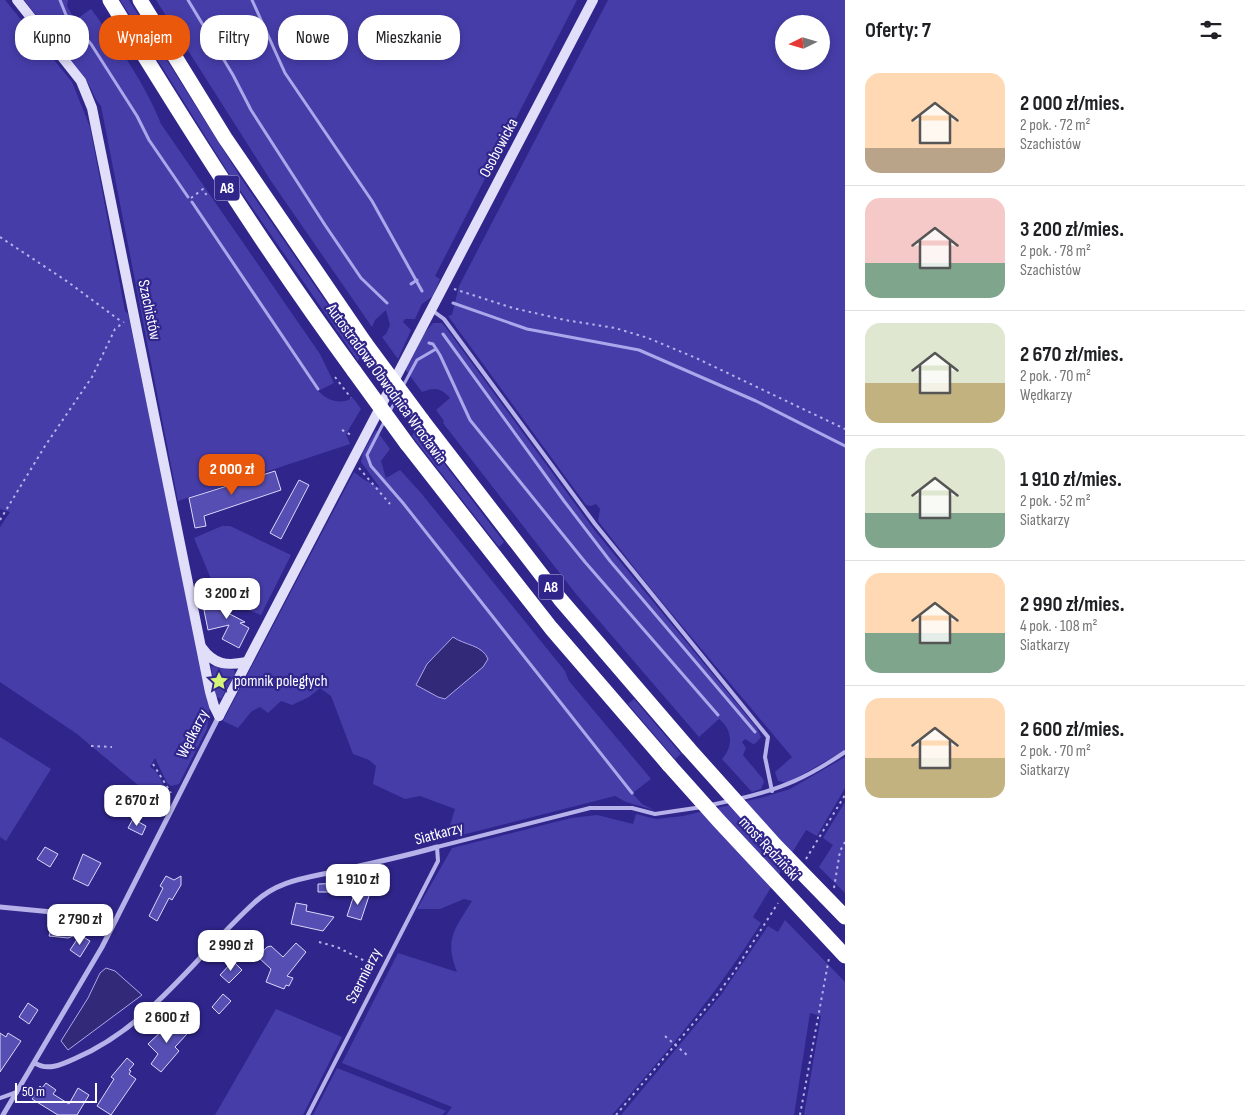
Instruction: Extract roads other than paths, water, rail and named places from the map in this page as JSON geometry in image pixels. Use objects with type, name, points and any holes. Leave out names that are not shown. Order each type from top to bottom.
[{"type":"highway","name":"Autostradowa Obwodnica Wrocławia","points":[[110,0],[206,157],[307,306],[407,444],[552,628],[669,765]]},
{"type":"highway","name":"Autostradowa Obwodnica Wrocławia","points":[[140,0],[225,138],[366,343],[422,420],[560,599],[688,748]]},
{"type":"highway","name":"most Rędziński","points":[[688,748],[775,845],[845,917]]},
{"type":"highway","name":"most Rędziński","points":[[669,765],[845,956]]},
{"type":"street","name":"Szachistów","points":[[18,0],[67,62],[88,94],[214,706],[219,716]]},
{"type":"street","name":"Osobowicka","points":[[431,310],[593,0]]},
{"type":"street","name":"Wędkarzy","points":[[3,1115],[35,1063],[112,927],[219,716],[431,310]]},
{"type":"street","points":[[202,647],[211,659],[219,664],[247,662]]},
{"type":"street","name":"Siatkarzy","points":[[35,1063],[47,1068],[67,1062],[116,1035],[146,1012],[178,982],[255,901],[287,881],[397,858],[437,847]]},
{"type":"street","points":[[0,907],[72,914],[112,927]]},
{"type":"lane","points":[[431,310],[444,319],[606,538],[768,737],[765,757],[772,791]]},
{"type":"lane","name":"Siatkarzy","points":[[437,847],[590,808],[632,808],[655,814],[667,814],[772,791],[799,781],[845,752]]},
{"type":"lane","name":"Szermierzy","points":[[308,1115],[438,860],[437,847]]},
{"type":"lane","points":[[0,1098],[18,1092]]},
{"type":"waterway","points":[[60,0],[66,15],[91,44],[137,116],[149,140],[188,197]]},
{"type":"waterway","points":[[188,0],[233,75],[251,110],[325,225],[361,278],[387,303]]},
{"type":"waterway","points":[[252,0],[285,73],[372,201],[422,291]]},
{"type":"waterway","points":[[192,202],[318,389]]},
{"type":"waterway","points":[[411,284],[417,280]]},
{"type":"waterway","points":[[453,303],[527,329],[639,350],[756,401],[845,446]]},
{"type":"waterway","points":[[443,334],[610,561],[755,732]]},
{"type":"waterway","points":[[429,343],[433,344],[440,355],[470,420],[585,562],[718,715]]},
{"type":"waterway","points":[[403,386],[417,360],[436,349]]},
{"type":"waterway","points":[[389,413],[398,396]]},
{"type":"waterway","points":[[385,420],[367,455],[371,466],[403,503],[632,793]]},
{"type":"place","name":"pomnik poległych","points":[[219,681]]}]
